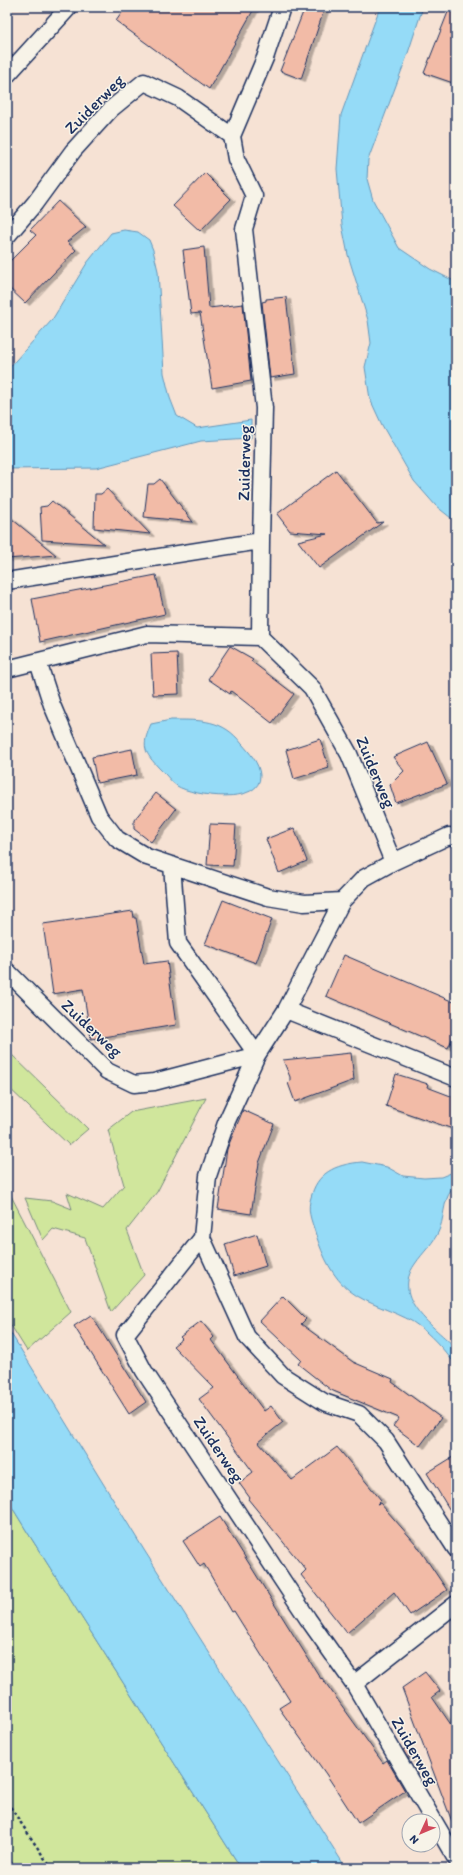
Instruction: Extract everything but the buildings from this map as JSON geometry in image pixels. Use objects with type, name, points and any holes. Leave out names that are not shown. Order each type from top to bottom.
[{"type":"lane","points":[[7,75],[68,7]]},
{"type":"lane","points":[[232,136],[265,58],[282,7]]},
{"type":"lane","name":"Zuiderweg","points":[[7,236],[110,109],[144,82],[178,98],[232,136],[236,159],[254,196],[244,229],[264,408],[260,637],[312,688],[349,754],[393,862]]},
{"type":"lane","points":[[7,581],[261,541]]},
{"type":"lane","points":[[7,669],[147,634],[260,637]]},
{"type":"lane","points":[[38,662],[52,705],[99,816],[117,839],[147,857],[268,897],[304,903],[342,901]]},
{"type":"lane","points":[[456,838],[449,836],[393,862],[364,878],[342,901],[286,1010],[257,1055],[226,1124],[208,1176],[202,1238],[247,1337],[283,1376],[324,1402],[359,1414],[386,1441],[456,1549]]},
{"type":"lane","points":[[172,865],[178,943],[257,1055]]},
{"type":"lane","name":"Zuiderweg","points":[[7,971],[107,1071],[134,1084],[154,1082],[257,1055]]},
{"type":"lane","points":[[286,1010],[456,1078]]},
{"type":"lane","name":"Zuiderweg","points":[[202,1238],[125,1335],[144,1371],[308,1619],[354,1684],[456,1859]]},
{"type":"lane","points":[[354,1684],[456,1604]]},
{"type":"path","points":[[7,1802],[51,1868]]},
{"type":"green space","points":[[9,1052],[88,1129],[69,1145],[7,1086],[7,1053]]},
{"type":"green space","points":[[206,1098],[157,1192],[127,1230],[144,1275],[111,1312],[85,1238],[53,1229],[43,1240],[25,1198],[52,1201],[72,1209],[67,1193],[103,1209],[124,1185],[108,1130],[131,1112]]},
{"type":"green space","points":[[7,1188],[71,1312],[27,1351],[7,1319]]},
{"type":"green space","points":[[7,1499],[241,1868],[15,1868],[7,1854]]},
{"type":"water","points":[[380,7],[423,7],[407,56],[368,160],[367,179],[373,200],[399,248],[430,269],[456,282],[456,522],[436,506],[414,481],[382,425],[370,399],[365,367],[371,343],[368,320],[348,255],[342,225],[337,169],[341,115]]},
{"type":"water","points":[[124,230],[138,232],[149,240],[153,250],[158,271],[164,373],[170,398],[177,416],[197,428],[251,420],[251,438],[201,441],[96,468],[7,469],[7,370],[52,320],[87,263],[111,233]]},
{"type":"water","points":[[171,720],[202,721],[219,725],[227,730],[235,736],[256,762],[260,775],[258,785],[250,791],[239,795],[225,796],[197,793],[177,786],[150,758],[145,744],[151,724]]},
{"type":"water","points":[[362,1162],[387,1167],[403,1176],[424,1178],[441,1177],[456,1171],[456,1186],[449,1194],[438,1233],[415,1264],[409,1277],[408,1289],[411,1300],[418,1311],[456,1348],[456,1365],[431,1337],[413,1322],[364,1300],[350,1291],[333,1273],[325,1258],[312,1224],[309,1210],[310,1200],[315,1186],[325,1174],[331,1170],[346,1164]]},
{"type":"water","points":[[7,1327],[144,1550],[346,1868],[241,1868],[26,1530],[7,1499]]}]
